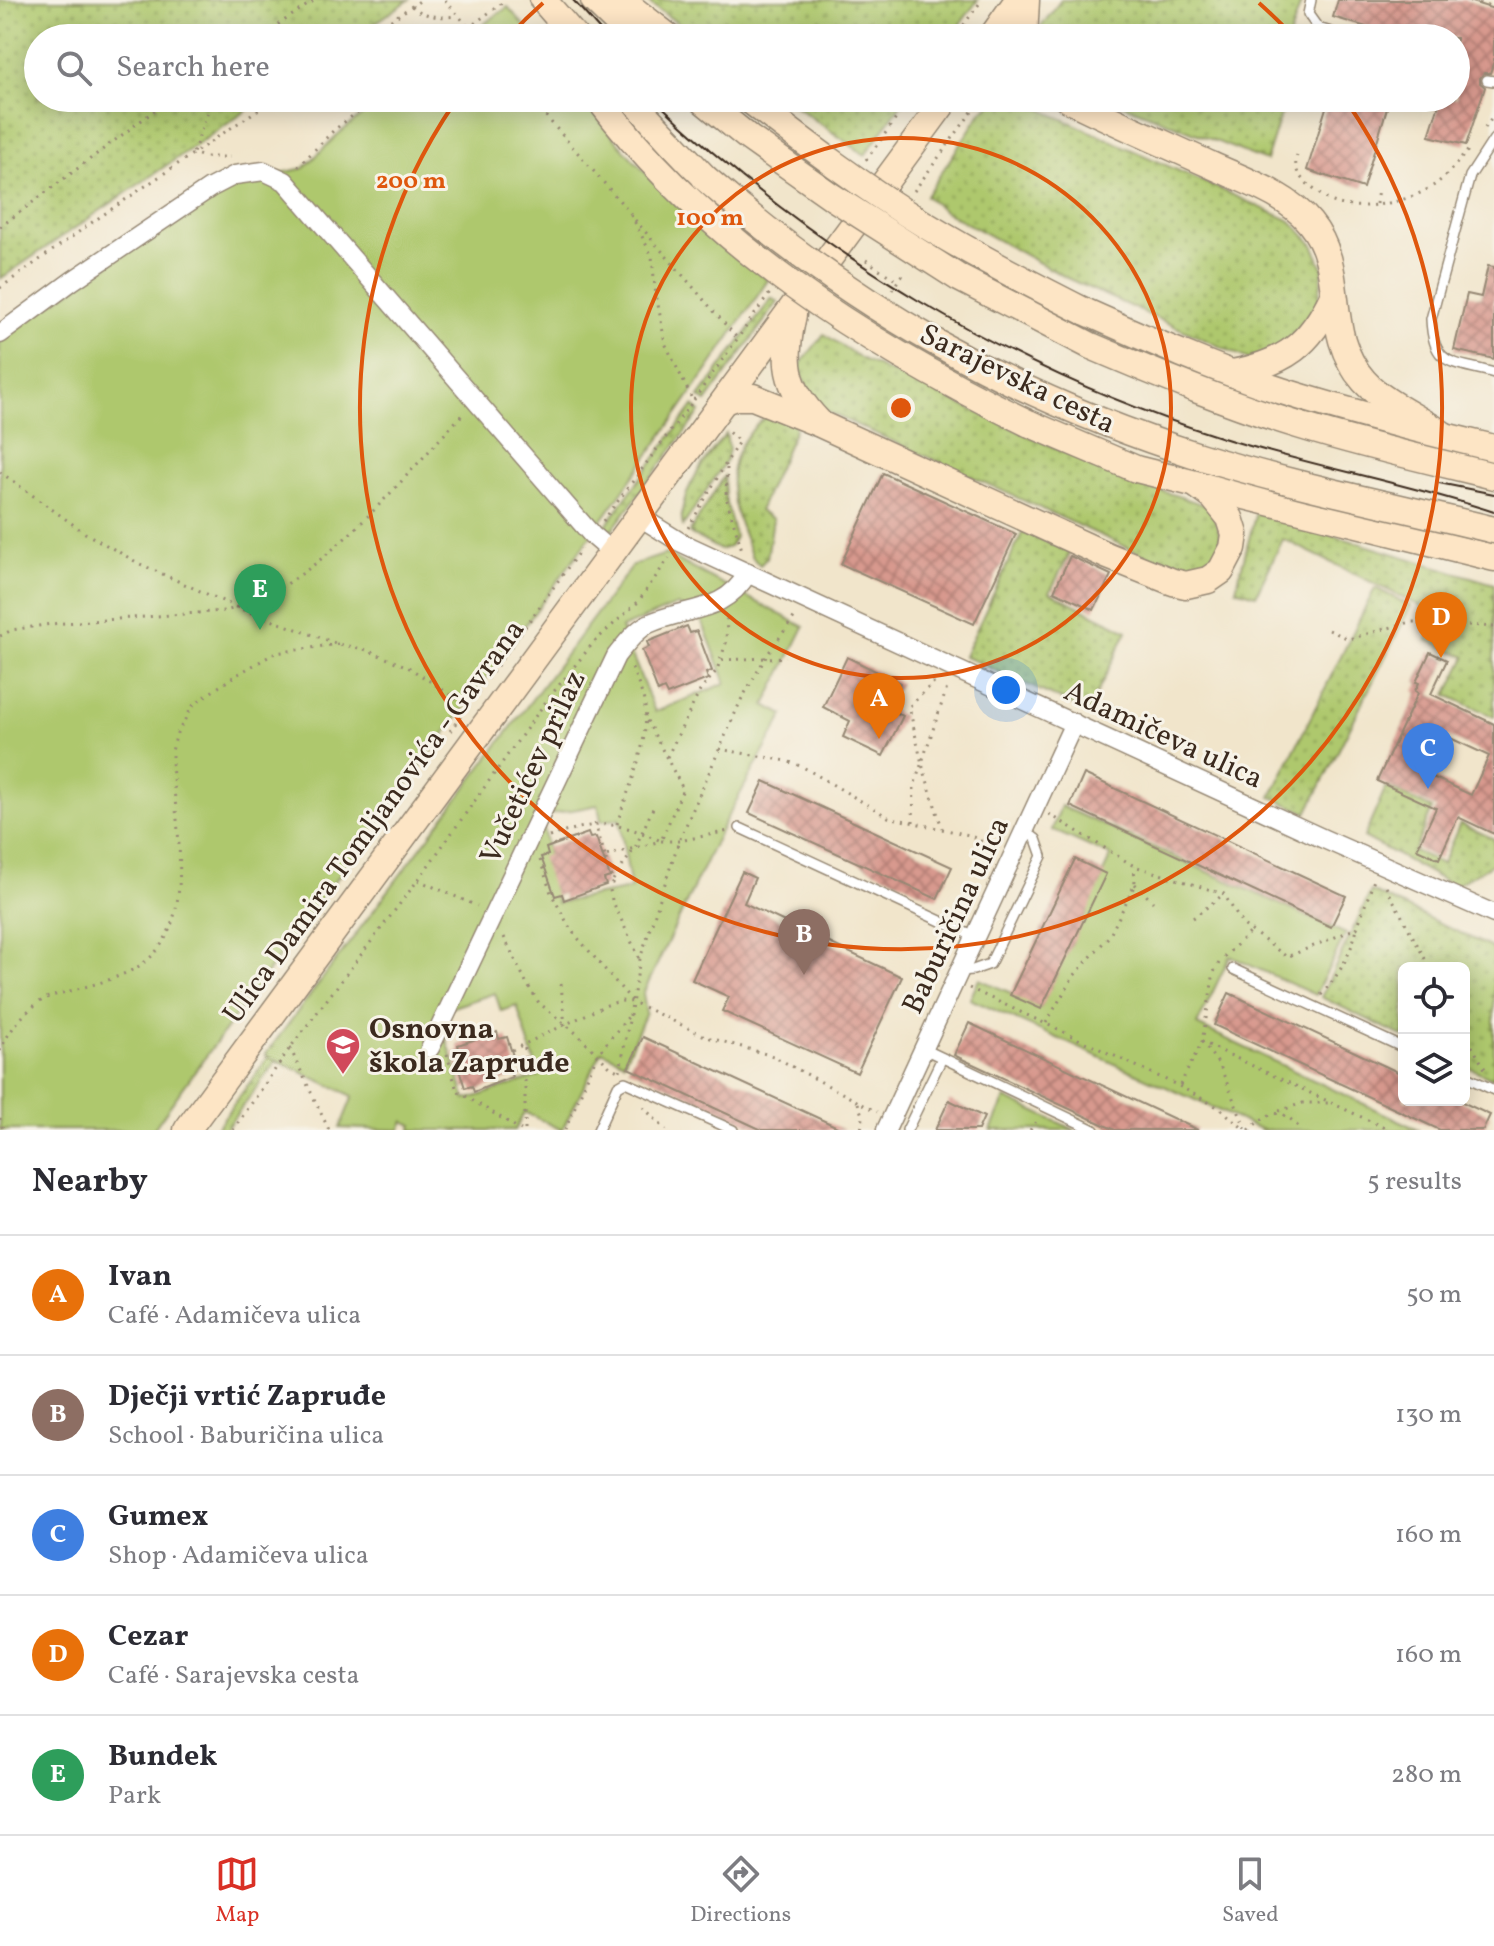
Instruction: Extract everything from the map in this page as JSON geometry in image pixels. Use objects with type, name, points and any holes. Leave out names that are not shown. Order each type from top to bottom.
[{"type":"main road","points":[[524,0],[542,24]]},
{"type":"main road","points":[[543,0],[564,24]]},
{"type":"main road","points":[[594,0],[619,24]]},
{"type":"main road","points":[[621,0],[652,24]]},
{"type":"main road","points":[[1001,24],[1018,0]]},
{"type":"main road","points":[[1025,24],[1026,0]]},
{"type":"main road","name":"Sarajevska cesta","points":[[610,112],[668,180],[774,272],[901,357],[1028,423],[1136,469],[1494,558]]},
{"type":"main road","name":"Sarajevska cesta","points":[[642,112],[705,178],[792,251],[882,313],[973,365],[1041,398],[1202,457],[1494,530]]},
{"type":"main road","name":"Sarajevska cesta","points":[[718,112],[788,167],[916,252],[959,278],[1091,346],[1178,383],[1296,425],[1494,476]]},
{"type":"main road","points":[[766,112],[863,184],[925,225],[1084,311],[1232,373],[1345,410],[1494,448]]},
{"type":"main road","name":"Ulica Damira Tomljanovića - Gavrana","points":[[187,1130],[559,621],[640,517],[938,112]]},
{"type":"main road","points":[[1096,112],[1238,177],[1287,203],[1308,220],[1320,236],[1331,264],[1333,296],[1345,351],[1365,381],[1390,403],[1445,436]]},
{"type":"main road","points":[[1232,373],[1259,368],[1297,348],[1315,330],[1333,296]]},
{"type":"main road","points":[[795,307],[789,335],[788,371],[797,396],[820,424]]},
{"type":"main road","points":[[727,400],[753,397],[820,424],[1108,556],[1186,585],[1208,580],[1221,571],[1233,548],[1235,534],[1230,518],[1213,497],[1198,486]]},
{"type":"street","points":[[0,334],[72,281],[210,188],[235,175],[264,171],[285,181],[592,535],[613,553]]},
{"type":"street","name":"Adamičeva ulica","points":[[640,517],[680,542],[1324,839],[1494,914]]},
{"type":"street","name":"Vučetićev prilaz","points":[[430,1048],[493,913],[531,841],[610,668],[623,647],[647,625],[732,595],[748,573]]},
{"type":"street","name":"Baburičina ulica","points":[[888,1125],[1074,723]]},
{"type":"lane","points":[[1311,0],[1308,14],[1315,24]]},
{"type":"lane","points":[[1494,139],[1470,176],[1431,319],[1432,342],[1437,353],[1494,373]]},
{"type":"lane","points":[[740,828],[975,937]]},
{"type":"lane","points":[[957,976],[990,964],[1042,856],[1036,839],[1024,830]]},
{"type":"lane","points":[[1233,969],[1398,1045]]},
{"type":"lane","points":[[924,1049],[1094,1130]]},
{"type":"lane","points":[[907,1130],[942,1058]]},
{"type":"lane","points":[[1470,1079],[1494,1090]]},
{"type":"lane","points":[[598,1130],[618,1086],[625,1082],[733,1130]]},
{"type":"path","points":[[279,24],[315,0]]},
{"type":"path","points":[[385,24],[421,0]]},
{"type":"path","points":[[445,0],[466,24]]},
{"type":"path","points":[[473,24],[506,0]]},
{"type":"path","points":[[964,24],[982,0]]},
{"type":"path","points":[[1471,0],[1494,7]]},
{"type":"path","points":[[412,6],[418,12],[429,15],[459,16]]},
{"type":"path","points":[[0,227],[152,112]]},
{"type":"path","points":[[193,153],[208,112]]},
{"type":"path","points":[[0,288],[254,112]]},
{"type":"path","points":[[285,181],[334,130],[358,112]]},
{"type":"path","points":[[542,112],[737,338]]},
{"type":"path","points":[[863,164],[901,112]]},
{"type":"path","points":[[912,195],[972,112]]},
{"type":"path","points":[[1482,134],[1494,115]]},
{"type":"path","points":[[1297,155],[1295,163],[1300,177],[1326,199],[1347,205],[1376,204],[1415,196],[1436,185],[1474,144]]},
{"type":"path","points":[[1376,204],[1378,189]]},
{"type":"path","points":[[631,215],[652,256],[665,343],[693,401],[702,408]]},
{"type":"path","points":[[866,260],[897,281]]},
{"type":"path","points":[[888,295],[906,268],[903,266]]},
{"type":"path","points":[[0,472],[43,505],[140,564],[238,608],[338,644],[364,649],[408,667],[468,706],[772,290]]},
{"type":"path","points":[[0,636],[12,630],[51,624],[238,608],[283,585],[327,556],[476,399]]},
{"type":"path","points":[[685,531],[739,441],[728,432]]},
{"type":"path","points":[[727,465],[726,497],[748,573]]},
{"type":"path","points":[[233,1130],[547,700],[594,642],[638,602],[675,551]]},
{"type":"path","points":[[418,880],[493,913],[539,1003],[576,1033],[610,1067],[620,1072],[640,959],[679,841],[741,700],[765,658],[808,601]]},
{"type":"path","points":[[667,757],[700,691],[717,670],[726,643],[728,612]]},
{"type":"path","points":[[1329,630],[1349,639],[1410,622],[1494,627]]},
{"type":"path","points":[[1428,633],[1432,622]]},
{"type":"path","points":[[607,630],[623,647],[644,703],[641,753],[617,825]]},
{"type":"path","points":[[0,1051],[10,1032],[36,1004],[136,968],[153,956],[169,928],[177,907],[181,880],[172,751],[177,733],[194,704],[275,653],[338,644]]},
{"type":"path","points":[[720,660],[786,657]]},
{"type":"path","points":[[934,682],[909,707],[922,764],[942,828]]},
{"type":"path","points":[[913,822],[914,786],[947,688]]},
{"type":"path","points":[[644,715],[683,789],[661,841]]},
{"type":"path","points":[[719,749],[787,761],[803,767],[888,817],[969,835],[1013,856]]},
{"type":"path","points":[[1036,806],[1134,866],[1224,894],[1242,924],[1287,957],[1357,928]]},
{"type":"path","points":[[640,959],[610,890],[613,880],[635,848],[653,808]]},
{"type":"path","points":[[595,823],[613,880]]},
{"type":"path","points":[[633,1002],[571,930],[551,893],[531,841],[595,823],[617,825],[661,841]]},
{"type":"path","points":[[605,856],[661,841],[679,841],[740,828]]},
{"type":"path","points":[[1046,1024],[1073,977],[1110,935],[1135,884],[1134,866]]},
{"type":"path","points":[[1311,1005],[1340,971],[1352,950],[1374,880]]},
{"type":"path","points":[[1135,884],[1153,902]]},
{"type":"path","points":[[1385,885],[1427,962]]},
{"type":"path","points":[[1193,918],[1224,894]]},
{"type":"path","points":[[1179,1086],[1202,1042],[1214,972],[1250,932]]},
{"type":"path","points":[[957,976],[1046,1024],[1179,1086],[1221,1109],[1247,1130]]},
{"type":"path","points":[[561,984],[565,1026]]},
{"type":"path","points":[[512,1050],[604,1006],[620,1001],[633,1002],[707,1037],[773,1056],[857,1101],[888,1125]]},
{"type":"path","points":[[565,1130],[597,1055],[631,1014]]},
{"type":"path","points":[[439,1027],[457,1091],[523,1130],[525,1044]]},
{"type":"path","points":[[1465,1034],[1486,1073]]},
{"type":"path","points":[[1202,1042],[1389,1130]]},
{"type":"path","points":[[1202,1042],[1220,1066],[1247,1130]]},
{"type":"path","points":[[290,1048],[329,1130]]},
{"type":"path","points":[[857,1101],[863,1118],[861,1130]]},
{"type":"path","points":[[639,1103],[666,1130]]},
{"type":"path","points":[[1247,1130],[1275,1112],[1303,1103],[1332,1103]]},
{"type":"path","points":[[1275,1112],[1283,1113],[1301,1130]]},
{"type":"path","points":[[0,1118],[3,1130]]},
{"type":"green space","points":[[0,0],[409,0],[374,24],[24,24],[24,112],[245,112],[0,279]]},
{"type":"green space","points":[[645,0],[978,0],[960,24],[679,24]]},
{"type":"green space","points":[[1061,0],[1302,0],[1294,24],[1043,24]]},
{"type":"green space","points":[[508,7],[523,24],[484,24]]},
{"type":"green space","points":[[366,112],[595,112],[624,150],[669,196],[768,280],[619,496],[153,1130],[0,1130],[0,340],[191,207],[236,183],[304,168]]},
{"type":"green space","points":[[804,112],[896,112],[865,155]]},
{"type":"green space","points":[[981,112],[1047,112],[1291,221],[1313,244],[1323,268],[1318,304],[1282,349],[1250,360],[1069,279],[944,211],[926,196]]},
{"type":"green space","points":[[1142,112],[1282,112],[1266,161]]},
{"type":"green space","points":[[772,298],[778,302],[706,402],[699,397]]},
{"type":"green space","points":[[824,334],[862,359],[1116,476],[1208,506],[1218,531],[1218,551],[1204,565],[1177,570],[817,407],[798,367]]},
{"type":"green space","points":[[693,406],[700,412],[612,530],[603,529]]},
{"type":"green space","points":[[766,417],[784,419],[795,424],[795,429],[759,511],[773,519],[767,558],[760,565],[754,560],[736,512],[732,472],[740,447]]},
{"type":"green space","points":[[726,434],[729,450],[725,462],[683,526],[682,515],[688,490],[702,465]]},
{"type":"green space","points":[[724,476],[725,497],[735,537],[729,547],[720,550],[689,533]]},
{"type":"green space","points":[[1256,512],[1494,584],[1494,717],[1447,695],[1466,657],[1427,640],[1439,615],[1283,539],[1256,595],[1236,589]]},
{"type":"green space","points":[[1023,531],[1070,552],[1050,592],[1127,631],[1088,712],[964,656]]},
{"type":"green space","points":[[666,554],[804,627],[765,705],[784,715],[724,823],[643,994],[646,1013],[624,1062],[602,1051],[562,1130],[524,1112],[515,1130],[411,1130],[413,1125],[404,1121],[400,1130],[340,1128],[353,1096],[265,1055],[633,565]],"holes":[[[677,605],[700,616],[726,683],[655,712],[621,628]],[[598,805],[601,821],[619,819],[631,889],[557,903],[541,816]],[[495,993],[501,1011],[517,1006],[539,1076],[466,1100],[438,1012]]]},
{"type":"green space","points":[[1375,588],[1411,606],[1307,813],[1271,797]]},
{"type":"green space","points":[[1386,787],[1432,809],[1414,851],[1442,864],[1460,823],[1494,839],[1494,863],[1454,886],[1364,837]]},
{"type":"green space","points":[[1061,806],[1346,934],[1315,995],[1230,956],[1197,1025],[1419,1130],[1262,1130],[970,999],[979,979],[1039,1005],[1111,856],[1052,830]]},
{"type":"green space","points":[[1371,891],[1494,949],[1494,1079],[1470,1068],[1470,962],[1398,962],[1398,1034],[1321,997]]},
{"type":"green space","points":[[389,892],[397,899],[225,1130],[215,1130]]},
{"type":"green space","points":[[1005,1098],[1075,1130],[991,1130]]},
{"type":"building","points":[[1338,0],[1465,0],[1494,9],[1494,61],[1490,73],[1484,73],[1480,78],[1480,83],[1485,87],[1466,145],[1429,136],[1437,112],[1470,112],[1470,24],[1356,24],[1333,17]]},
{"type":"building","points":[[1325,112],[1386,112],[1363,188],[1307,170]]},
{"type":"building","points":[[1488,266],[1494,267],[1494,359],[1454,350],[1467,294],[1481,297]]},
{"type":"building","points":[[883,473],[1016,534],[974,624],[841,564]]},
{"type":"building","points":[[1070,556],[1111,575],[1094,610],[1054,591]]},
{"type":"building","points":[[687,626],[690,633],[697,631],[712,671],[706,673],[708,679],[667,695],[664,689],[658,692],[642,650],[649,647],[647,642]]},
{"type":"building","points":[[1430,652],[1447,660],[1431,694],[1494,724],[1494,834],[1458,817],[1439,859],[1417,849],[1436,808],[1377,781],[1418,693],[1415,691],[1419,683],[1416,682]],"holes":[[[1431,729],[1489,756],[1471,795],[1413,768]]]},
{"type":"building","points":[[847,657],[900,683],[888,708],[903,716],[883,756],[843,737],[850,721],[823,707]]},
{"type":"building","points":[[1084,774],[1346,896],[1331,927],[1070,806]]},
{"type":"building","points":[[764,781],[952,867],[937,899],[749,813]]},
{"type":"building","points":[[588,833],[590,838],[596,837],[610,877],[604,879],[606,885],[564,900],[562,894],[555,896],[541,857],[548,855],[546,848]]},
{"type":"building","points":[[1075,859],[1106,874],[1041,1009],[1010,995]]},
{"type":"building","points":[[742,872],[755,878],[744,903],[902,977],[857,1073],[722,1011],[729,997],[692,980]]},
{"type":"building","points":[[1229,993],[1398,1072],[1398,1106],[1470,1106],[1490,1115],[1483,1130],[1440,1130],[1214,1025]]},
{"type":"building","points":[[969,1023],[1198,1130],[1115,1130],[960,1058],[954,1055]]},
{"type":"building","points":[[497,1032],[499,1039],[507,1037],[517,1069],[510,1071],[512,1077],[474,1092],[472,1086],[465,1088],[454,1053],[460,1052],[458,1045]]},
{"type":"building","points":[[643,1037],[844,1130],[762,1130],[628,1068]]},
{"type":"building","points":[[949,1100],[984,1117],[978,1130],[935,1130]]},
{"type":"tram line","points":[[573,0],[594,24]]},
{"type":"tram line","points":[[668,112],[714,154],[847,255],[917,300],[990,341],[1065,377],[1220,437],[1494,512]]},
{"type":"tram line","points":[[1439,483],[1494,494]]},
{"type":"place","name":"Bundek","points":[[260,630]]},
{"type":"place","name":"Cezar","points":[[1441,658]]},
{"type":"place","name":"Ivan","points":[[879,739]]},
{"type":"place","name":"Gumex","points":[[1428,789]]},
{"type":"place","name":"Dječji vrtić Zapruđe","points":[[804,975]]},
{"type":"place","name":"Osnovna škola Zapruđe","points":[[343,1076]]}]
